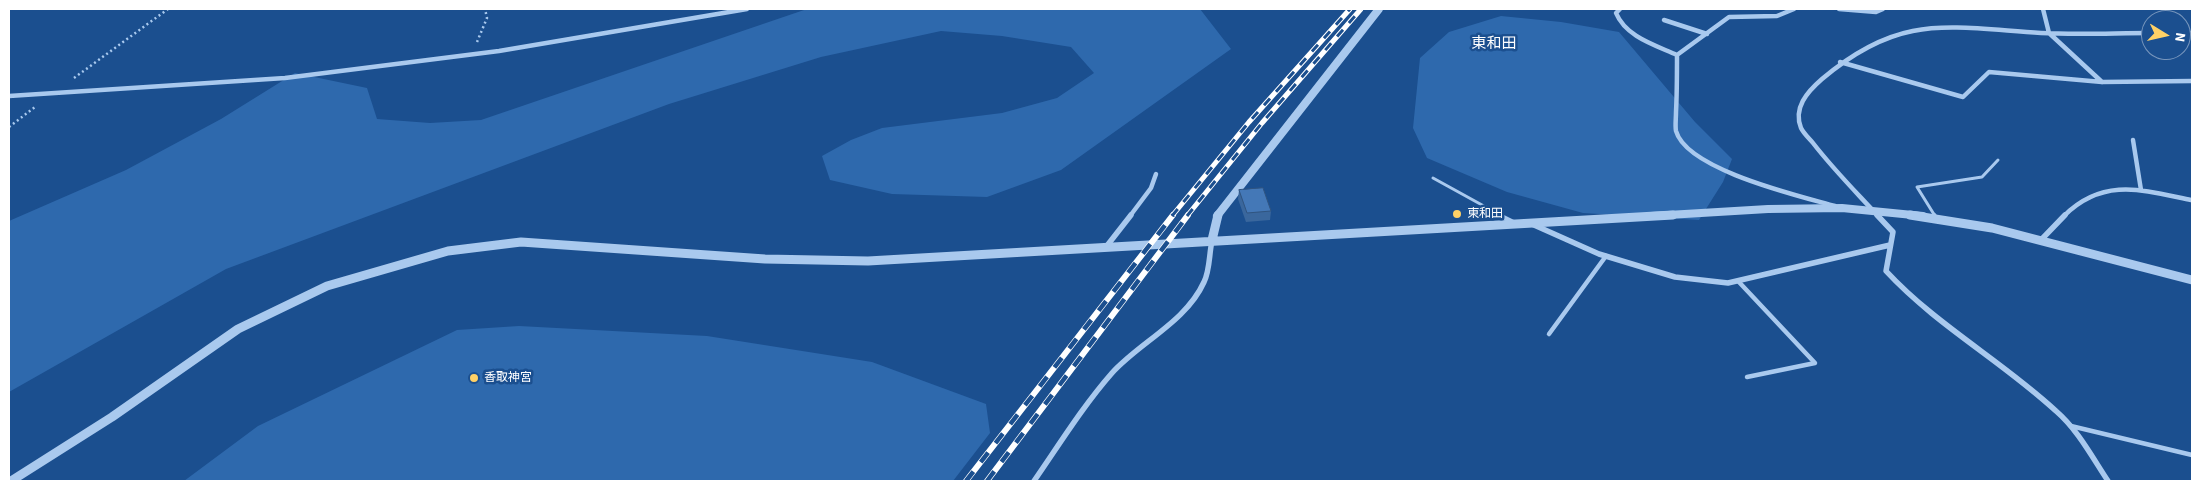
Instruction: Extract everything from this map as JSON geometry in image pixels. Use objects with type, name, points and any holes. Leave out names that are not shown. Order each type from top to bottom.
[{"type":"street","points":[[9,96],[285,78],[472,54],[678,22],[747,9]]},
{"type":"street","points":[[1034,481],[1080,414],[1112,373],[1128,356],[1187,308],[1204,282],[1218,213],[1379,9]]},
{"type":"street","points":[[1620,9],[1616,13],[1617,19],[1623,26],[1638,36],[1677,55]]},
{"type":"street","points":[[1677,55],[1729,17],[1776,16],[1794,9]]},
{"type":"street","points":[[1839,9],[1876,12],[1882,9]]},
{"type":"street","points":[[2042,9],[2048,33],[2102,82]]},
{"type":"street","points":[[1664,20],[1707,34]]},
{"type":"street","points":[[2108,481],[2071,426],[2057,411],[1911,298],[1886,271],[1892,232],[1874,210],[1834,171],[1801,127],[1800,112],[1803,96],[1840,62],[1863,46],[1892,33],[1927,26],[2048,33],[2141,33]]},
{"type":"street","points":[[1677,55],[1676,132],[1682,142],[1696,155],[1729,173],[1842,208]]},
{"type":"street","points":[[1840,62],[1963,97],[1989,72],[2102,82],[2192,81]]},
{"type":"street","points":[[2133,140],[2141,190]]},
{"type":"street","points":[[1106,248],[1151,188],[1156,174]]},
{"type":"street","points":[[2040,242],[2075,205],[2090,195],[2106,189],[2141,190],[2191,200]]},
{"type":"street","points":[[11,481],[112,417],[238,329],[326,286],[448,251],[521,242],[765,259],[868,261],[1768,208],[1842,208],[1936,218],[1992,228],[2192,280]]},
{"type":"street","points":[[1526,222],[1606,256],[1675,277],[1728,283],[1890,245]]},
{"type":"lane","points":[[1936,218],[1917,187],[1982,177],[1998,160]]},
{"type":"lane","points":[[1432,178],[1515,223]]},
{"type":"lane","points":[[1549,334],[1606,256]]},
{"type":"lane","points":[[1738,282],[1815,363],[1747,377]]},
{"type":"lane","points":[[2071,426],[2192,455]]},
{"type":"path","points":[[9,127],[168,9]]},
{"type":"path","points":[[472,54],[487,18],[485,9]]},
{"type":"shaded area","points":[[807,9],[1200,9],[1231,49],[1061,170],[987,197],[892,194],[830,180],[822,156],[851,140],[882,128],[1002,113],[1057,98],[1094,73],[1071,47],[1002,36],[941,31],[821,57],[669,104],[226,269],[9,392],[9,221],[126,170],[221,119],[295,73],[367,88],[377,119],[430,123],[481,120]]},
{"type":"shaded area","points":[[1501,16],[1561,22],[1619,32],[1695,122],[1732,159],[1723,182],[1699,220],[1583,213],[1507,192],[1427,158],[1413,128],[1420,58],[1449,32]]},
{"type":"shaded area","points":[[519,326],[707,336],[872,362],[986,404],[990,433],[953,481],[184,481],[258,426],[457,330]]},
{"type":"building","points":[[1263,188],[1271,211],[1247,213],[1239,190]]},
{"type":"railway","points":[[1172,216],[1249,122],[1350,9]]},
{"type":"railway","points":[[1187,216],[1262,123],[1361,9]]},
{"type":"railway","points":[[966,481],[1173,215]]},
{"type":"railway","points":[[987,481],[1188,215]]},
{"type":"place","name":"東和田","points":[[1457,214]]},
{"type":"place","name":"香取神宮","points":[[474,378]]},
{"type":"district","name":"東和田","points":[[1494,45]]}]
